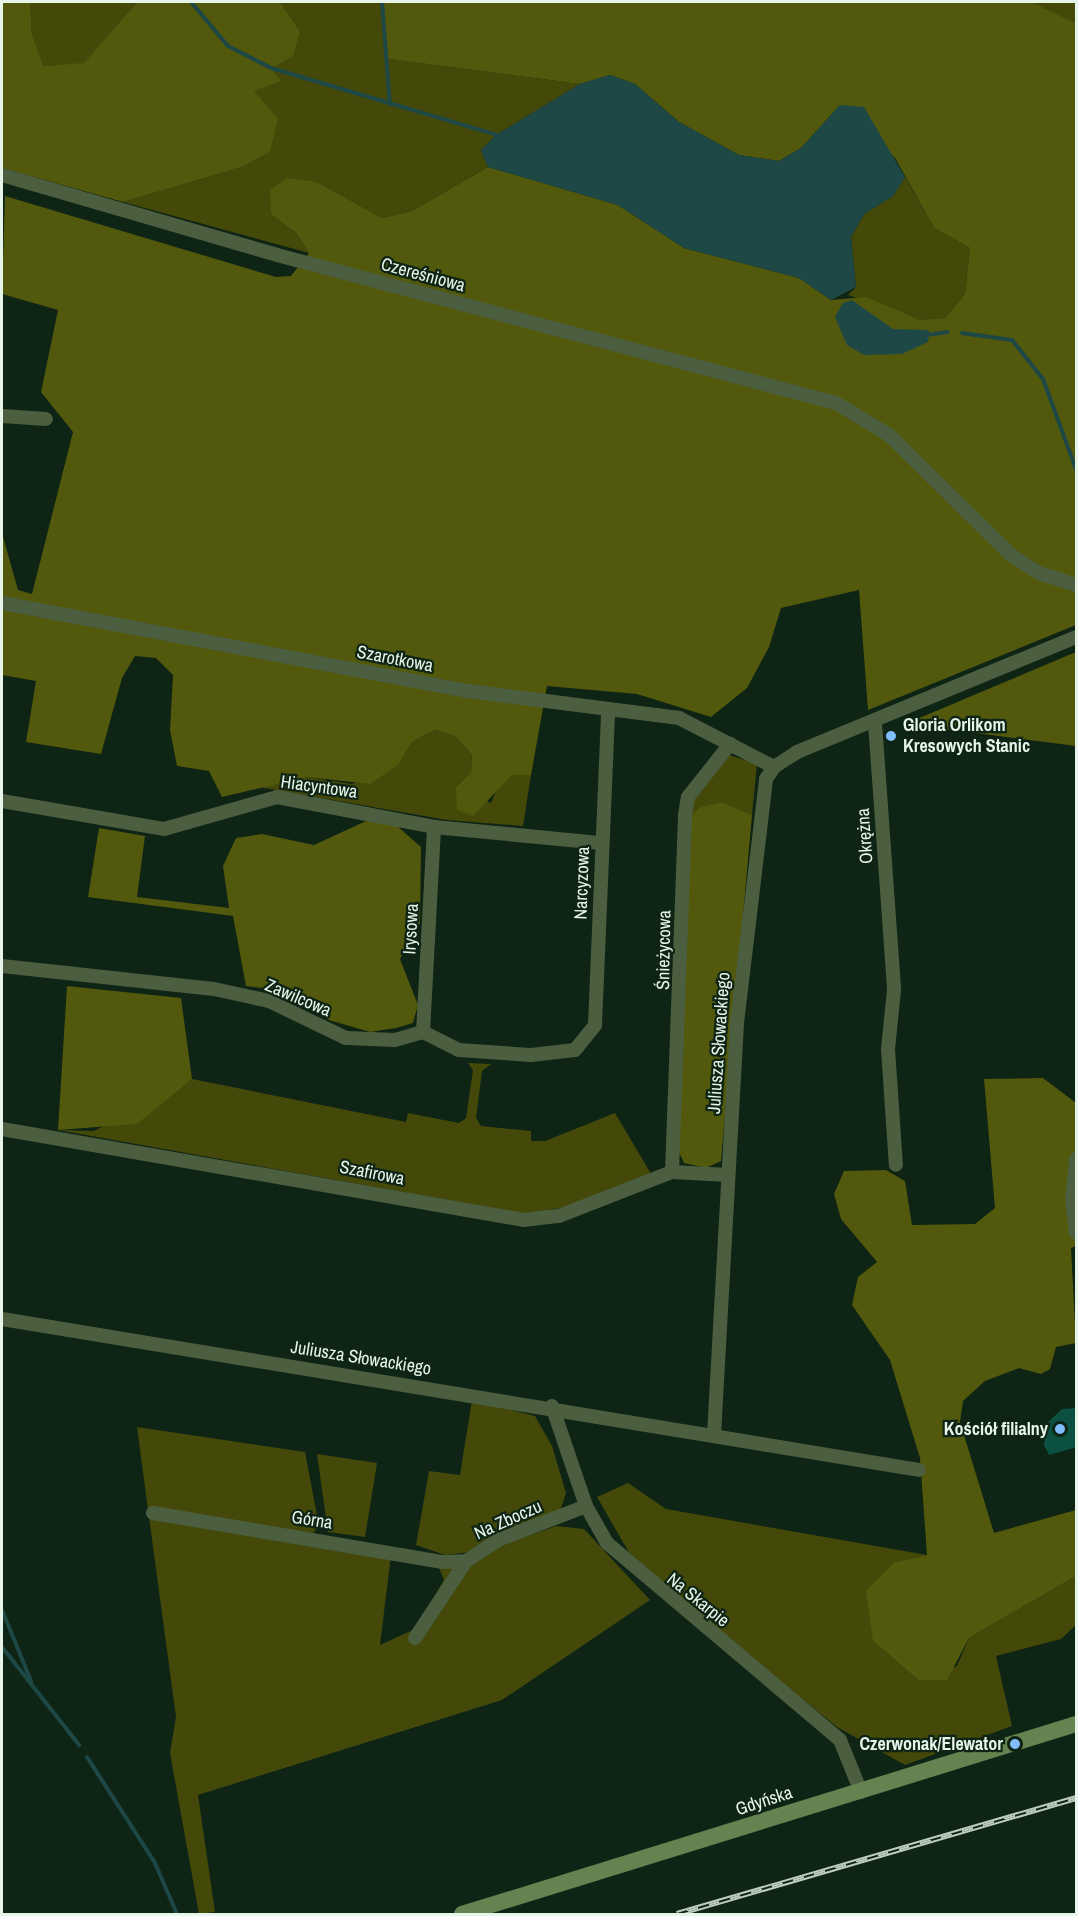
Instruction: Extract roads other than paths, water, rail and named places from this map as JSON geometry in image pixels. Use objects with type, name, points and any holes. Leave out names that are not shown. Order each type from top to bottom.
[{"type":"main road","name":"Gdyńska","points":[[462,1914],[1077,1724]]},
{"type":"street","name":"Czereśniowa","points":[[2,175],[277,255],[836,403],[889,435],[1011,555],[1039,573],[1077,585]]},
{"type":"street","points":[[2,416],[46,419]]},
{"type":"street","name":"Szarotkowa","points":[[2,603],[468,691],[608,711],[679,718],[774,767]]},
{"type":"street","points":[[774,767],[1077,637]]},
{"type":"street","name":"Narcyzowa","points":[[423,1032],[459,1050],[531,1055],[575,1050],[595,1025],[608,711]]},
{"type":"street","name":"Okrężna","points":[[875,723],[894,990],[888,1048],[896,1165]]},
{"type":"street","name":"Śnieżycowa","points":[[672,1172],[685,815],[688,797],[730,744]]},
{"type":"street","name":"Juliusza Słowackiego","points":[[714,1435],[728,1175],[745,935],[761,795],[774,767]]},
{"type":"street","name":"Hiacyntowa","points":[[2,801],[164,829],[277,796],[434,827],[601,843]]},
{"type":"street","name":"Irysowa","points":[[423,1032],[434,827]]},
{"type":"street","name":"Zawilcowa","points":[[2,966],[214,989],[269,1001],[346,1038],[395,1040],[423,1032]]},
{"type":"street","name":"Szafirowa","points":[[2,1129],[524,1220],[559,1216],[672,1172],[728,1175]]},
{"type":"street","points":[[1077,1159],[1072,1200],[1077,1233]]},
{"type":"street","name":"Juliusza Słowackiego","points":[[2,1319],[552,1406],[919,1470]]},
{"type":"street","name":"Na Skarpie","points":[[552,1406],[586,1506],[607,1543],[634,1571],[840,1740],[861,1792]]},
{"type":"street","name":"Na Zboczu","points":[[415,1638],[465,1561],[498,1540],[586,1506]]},
{"type":"street","name":"Górna","points":[[153,1513],[443,1562],[465,1561]]},
{"type":"water","points":[[610,75],[635,84],[679,122],[739,155],[779,161],[801,148],[840,105],[864,107],[905,177],[893,196],[864,214],[851,237],[856,287],[831,300],[799,278],[684,248],[618,205],[488,167],[481,150],[496,135],[580,84]]},
{"type":"water","points":[[852,300],[893,329],[929,330],[928,342],[902,354],[864,355],[847,345],[835,317],[843,303]]},
{"type":"waterway","points":[[191,2],[228,46],[271,68],[500,136]]},
{"type":"waterway","points":[[382,2],[390,105]]},
{"type":"waterway","points":[[926,335],[948,332]]},
{"type":"waterway","points":[[962,333],[1012,340],[1043,379],[1076,469]]},
{"type":"waterway","points":[[2,1610],[31,1681]]},
{"type":"waterway","points":[[2,1647],[79,1745]]},
{"type":"waterway","points":[[87,1757],[155,1863],[177,1914]]},
{"type":"railway","points":[[677,1914],[1076,1798]]},
{"type":"place","name":"Gloria Orlikom Kresowych Stanic","points":[[891,736]]},
{"type":"place","name":"Kościół filialny","points":[[1060,1429]]},
{"type":"place","name":"Czerwonak/Elewator","points":[[1015,1744]]}]
